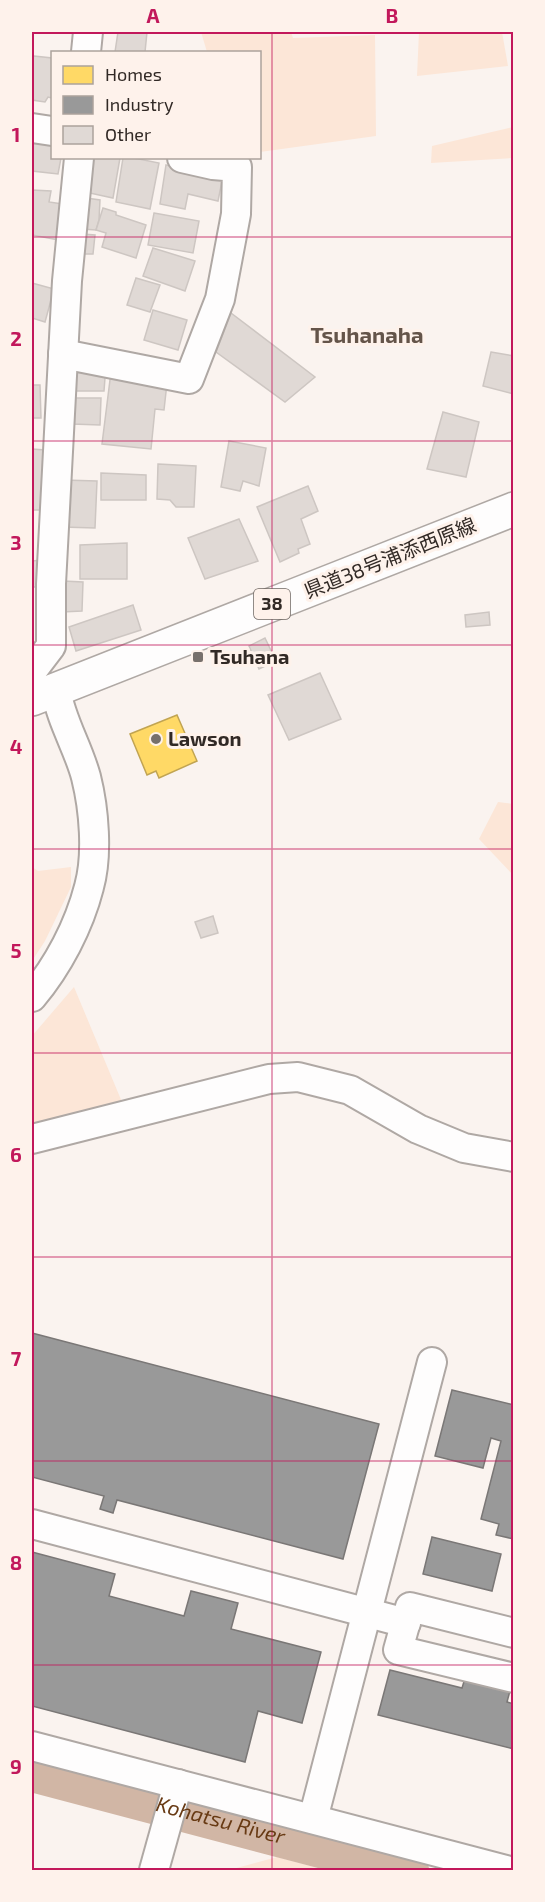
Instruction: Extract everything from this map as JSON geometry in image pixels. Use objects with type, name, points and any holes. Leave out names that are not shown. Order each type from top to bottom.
[{"type":"main road","name":"県道38号浦添西原線","points":[[38,688],[513,509]]},
{"type":"street","points":[[86,51],[88,32]]},
{"type":"street","points":[[32,128],[51,131]]},
{"type":"street","points":[[32,997],[60,957],[78,919],[90,887],[94,857],[90,800],[85,776],[60,710],[38,688],[41,647],[51,584],[67,281],[79,159]]},
{"type":"street","points":[[63,354],[189,379],[220,299],[236,214],[237,167],[186,159]]},
{"type":"street","points":[[32,1138],[269,1079],[298,1077],[350,1090],[418,1129],[464,1148],[513,1156]]},
{"type":"street","points":[[313,1820],[432,1362]]},
{"type":"street","points":[[32,1524],[405,1623]]},
{"type":"street","points":[[513,1633],[410,1607],[398,1650],[513,1678]]},
{"type":"street","points":[[32,1746],[176,1791],[313,1820],[506,1870]]},
{"type":"street","points":[[154,1870],[176,1791]]},
{"type":"shaded area","points":[[201,32],[291,32],[293,38],[375,35],[376,136],[261,152],[261,51],[207,51]]},
{"type":"shaded area","points":[[419,32],[502,32],[508,66],[417,76]]},
{"type":"shaded area","points":[[513,127],[513,158],[431,163],[432,146]]},
{"type":"shaded area","points":[[498,802],[513,804],[513,875],[479,839]]},
{"type":"shaded area","points":[[32,867],[38,871],[71,867],[71,887],[45,941],[32,961]]},
{"type":"shaded area","points":[[74,987],[122,1102],[32,1127],[32,1036]]},
{"type":"shaded area","points":[[277,1857],[325,1870],[229,1870]]},
{"type":"building: Homes","points":[[177,715],[197,761],[159,778],[156,771],[147,775],[130,734]]},
{"type":"building: Industry","points":[[32,1333],[379,1424],[343,1559],[117,1500],[113,1513],[100,1509],[104,1496],[32,1477]]},
{"type":"building: Industry","points":[[452,1390],[514,1405],[514,1539],[496,1535],[499,1524],[481,1519],[501,1441],[491,1438],[483,1468],[435,1456]]},
{"type":"building: Industry","points":[[432,1537],[501,1554],[492,1591],[423,1574]]},
{"type":"building: Industry","points":[[32,1552],[115,1574],[109,1596],[184,1616],[191,1591],[238,1603],[231,1629],[321,1652],[302,1723],[258,1711],[245,1762],[32,1706]]},
{"type":"building: Industry","points":[[390,1670],[462,1688],[467,1672],[512,1683],[507,1702],[514,1704],[514,1749],[378,1715]]},
{"type":"building: Other","points":[[118,32],[147,32],[145,51],[115,51]]},
{"type":"building: Other","points":[[34,56],[51,58],[51,98],[48,97],[45,102],[32,100],[32,59]]},
{"type":"building: Other","points":[[32,138],[51,141],[51,159],[61,159],[58,174],[32,171]]},
{"type":"building: Other","points":[[90,159],[120,159],[113,198],[85,192]]},
{"type":"building: Other","points":[[123,159],[159,163],[150,209],[116,202]]},
{"type":"building: Other","points":[[166,165],[223,176],[218,201],[188,194],[185,209],[160,204]]},
{"type":"building: Other","points":[[32,190],[51,191],[49,202],[62,204],[59,240],[32,235]]},
{"type":"building: Other","points":[[86,198],[100,200],[96,230],[82,229]]},
{"type":"building: Other","points":[[103,208],[146,225],[136,258],[102,247],[106,233],[96,230]]},
{"type":"building: Other","points":[[154,213],[199,221],[193,253],[148,245]]},
{"type":"building: Other","points":[[82,234],[95,235],[93,254],[80,254]]},
{"type":"building: Other","points":[[153,248],[195,261],[185,291],[143,276]]},
{"type":"building: Other","points":[[136,278],[160,285],[150,312],[127,305]]},
{"type":"building: Other","points":[[32,283],[54,289],[45,322],[32,318]]},
{"type":"building: Other","points":[[153,310],[187,320],[178,350],[144,340]]},
{"type":"building: Other","points":[[231,313],[315,377],[285,402],[216,352]]},
{"type":"building: Other","points":[[491,352],[514,356],[514,394],[483,386]]},
{"type":"building: Other","points":[[69,363],[106,365],[104,391],[67,391]]},
{"type":"building: Other","points":[[111,372],[167,383],[164,410],[155,409],[151,449],[102,444]]},
{"type":"building: Other","points":[[32,385],[40,385],[41,418],[32,418]]},
{"type":"building: Other","points":[[73,398],[101,398],[100,425],[72,424]]},
{"type":"building: Other","points":[[443,412],[479,422],[466,477],[427,469]]},
{"type":"building: Other","points":[[229,441],[266,448],[259,486],[243,481],[240,491],[221,487]]},
{"type":"building: Other","points":[[32,449],[45,450],[42,510],[32,510]]},
{"type":"building: Other","points":[[158,464],[196,466],[194,507],[176,507],[170,500],[157,499]]},
{"type":"building: Other","points":[[101,473],[146,475],[146,500],[101,500]]},
{"type":"building: Other","points":[[63,480],[97,481],[95,528],[62,527]]},
{"type":"building: Other","points":[[308,486],[318,511],[301,519],[310,544],[298,549],[299,553],[280,562],[257,507]]},
{"type":"building: Other","points":[[239,519],[258,561],[205,579],[188,538]]},
{"type":"building: Other","points":[[127,543],[127,579],[80,579],[80,545]]},
{"type":"building: Other","points":[[43,560],[43,587],[32,587],[32,561]]},
{"type":"building: Other","points":[[63,581],[83,582],[82,611],[62,612]]},
{"type":"building: Other","points":[[133,605],[141,630],[76,651],[69,627]]},
{"type":"building: Other","points":[[489,612],[490,625],[466,627],[465,615]]},
{"type":"building: Other","points":[[265,638],[276,661],[259,669],[249,646]]},
{"type":"building: Other","points":[[320,673],[341,719],[289,740],[268,695]]},
{"type":"building: Other","points":[[213,916],[218,933],[201,938],[195,922]]},
{"type":"waterway","name":"Kohatsu River","points":[[32,1771],[408,1870]]},
{"type":"place","name":"Tsuhana","points":[[198,657]]},
{"type":"place","name":"Lawson","points":[[156,739]]},
{"type":"district","name":"Tsuhanaha","points":[[367,335]]}]
